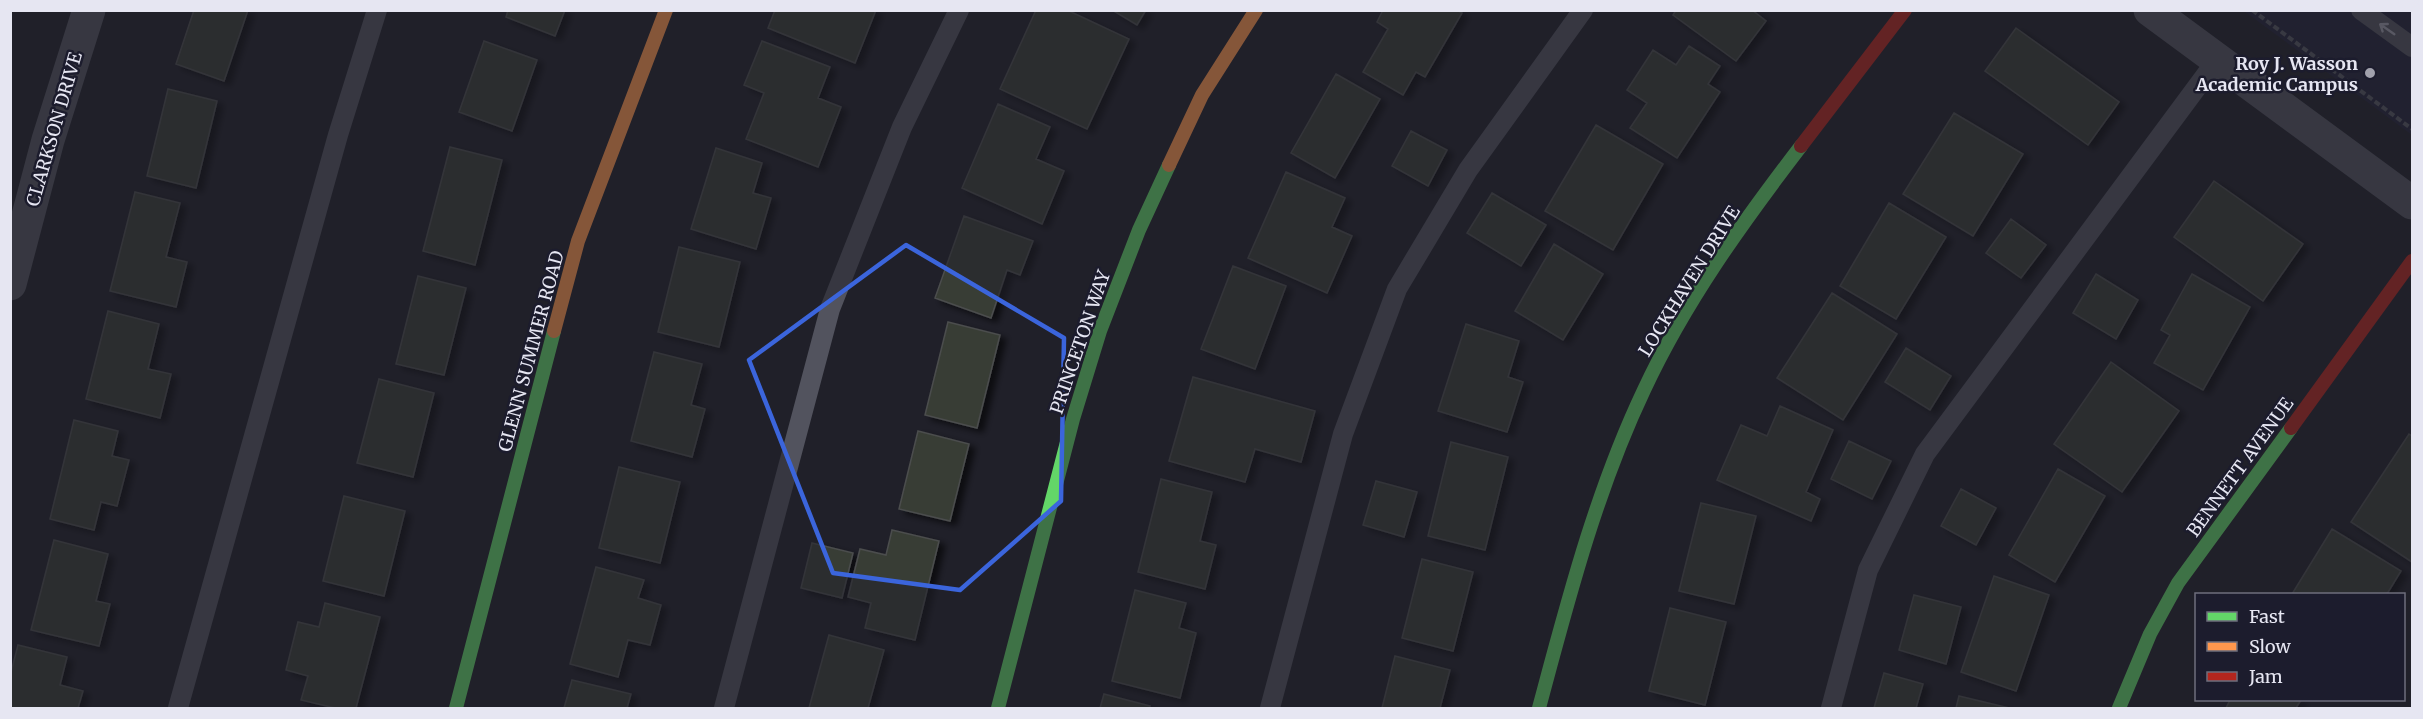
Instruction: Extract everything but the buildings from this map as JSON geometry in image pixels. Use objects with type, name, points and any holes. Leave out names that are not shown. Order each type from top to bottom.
[{"type":"street","name":"CLARKSON DRIVE","points":[[10,284],[48,140],[89,10]]},
{"type":"street","name":"GLENN SUMMER ROAD","points":[[456,708],[578,241],[666,10]]},
{"type":"street","name":"PRINCETON WAY","points":[[998,708],[1073,419],[1100,331],[1140,230],[1202,95],[1256,10]]},
{"type":"street","name":"LOCKHAVEN DRIVE","points":[[1539,708],[1587,533],[1617,449],[1666,346],[1735,235],[1905,10]]},
{"type":"street","points":[[2150,10],[2412,204]]},
{"type":"street","name":"BENNETT AVENUE","points":[[2119,708],[2150,634],[2178,582],[2412,261]]},
{"type":"lane","points":[[178,708],[338,135],[377,10]]},
{"type":"lane","points":[[724,708],[830,309],[902,127],[959,10]]},
{"type":"lane","points":[[1270,708],[1343,434],[1397,289],[1468,170],[1583,10]]},
{"type":"lane","points":[[2361,10],[2412,47]]},
{"type":"lane","points":[[1831,708],[1868,570],[1925,454],[2217,60]]},
{"type":"path","points":[[2252,10],[2412,129]]},
{"type":"highlighted area","points":[[906,245],[1064,338],[1061,501],[960,590],[833,573],[749,360]]},
{"type":"shaded area","name":"Roy J. Wasson Academic Campus","points":[[2244,11],[2412,11],[2412,135]]},
{"type":"traffic: fast","points":[[1539,708],[1584,546],[1611,467],[1644,390],[1696,294],[1757,204],[1801,146]]},
{"type":"traffic: fast","points":[[998,708],[1073,419],[1100,331],[1139,230],[1169,165]]},
{"type":"traffic: fast","points":[[456,708],[554,331]]},
{"type":"traffic: fast","points":[[2119,708],[2150,634],[2178,583],[2291,428]]},
{"type":"traffic: slow","points":[[554,331],[578,241],[666,10]]},
{"type":"traffic: slow","points":[[1169,165],[1202,95],[1256,10]]},
{"type":"traffic: jam","points":[[1801,146],[1905,10]]},
{"type":"traffic: jam","points":[[2291,428],[2412,261]]},
{"type":"place","name":"Roy J. Wasson Academic Campus","points":[[2370,73]]}]
